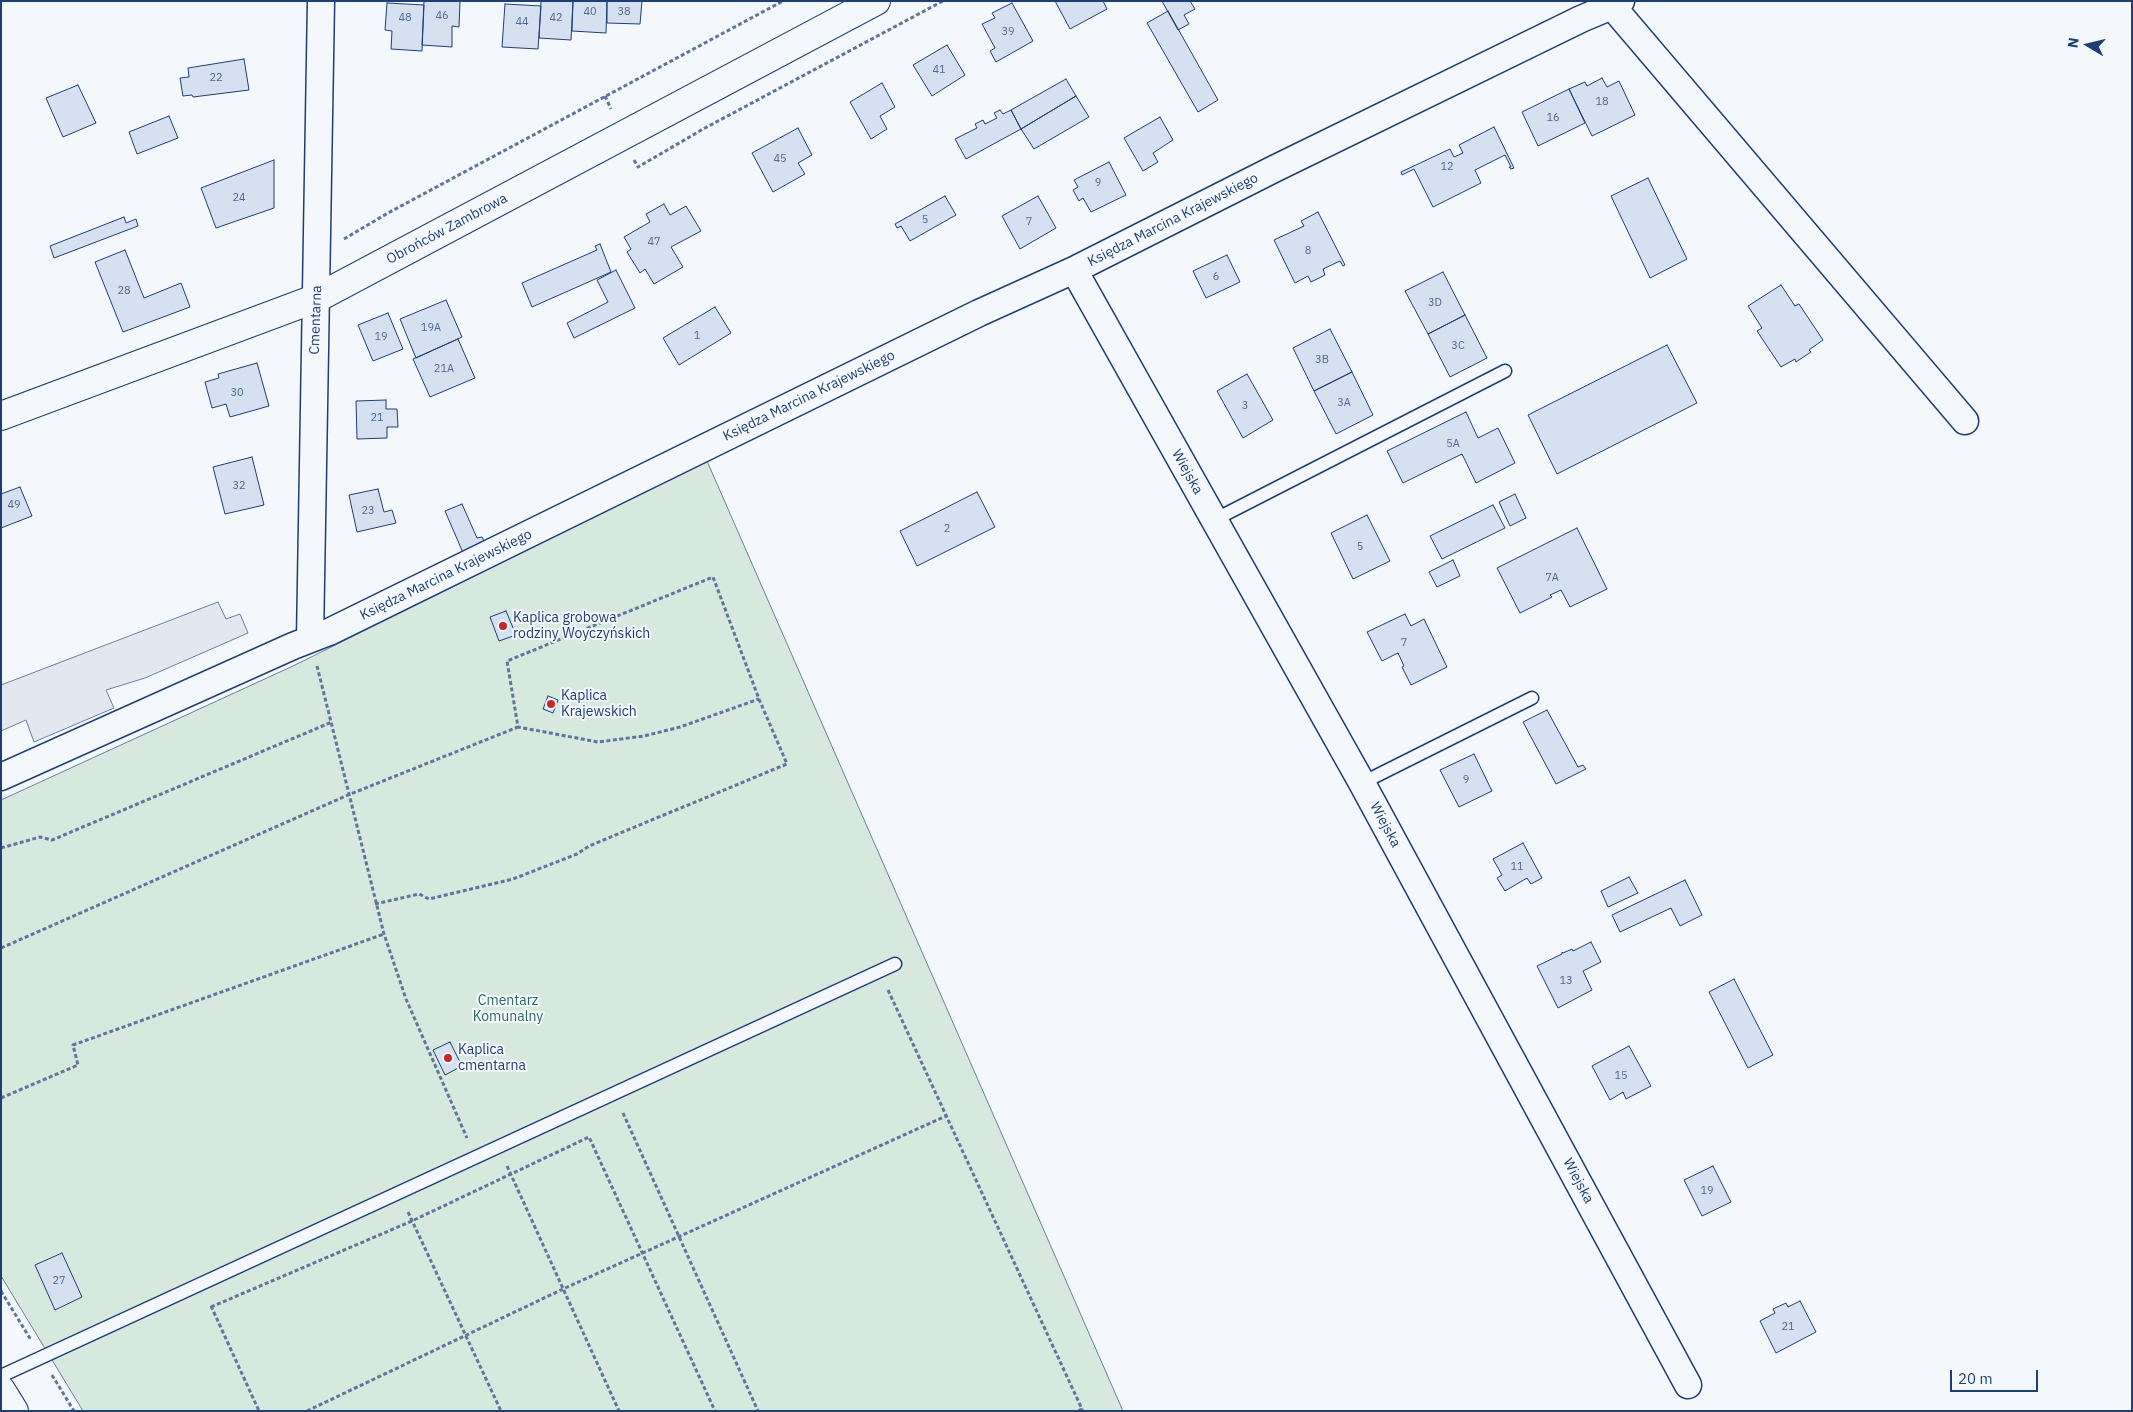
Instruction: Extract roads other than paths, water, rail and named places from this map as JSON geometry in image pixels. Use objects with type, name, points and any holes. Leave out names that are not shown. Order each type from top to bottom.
[{"type":"street","name":"Cmentarna","points":[[310,639],[309,598],[318,256],[321,1]]},
{"type":"street","name":"Obrońców Zambrowa","points":[[1,416],[317,298],[876,1]]},
{"type":"street","name":"Księdza Marcina Krajewskiego","points":[[1,777],[347,624],[980,313],[1074,270],[1614,3]]},
{"type":"street","points":[[1614,3],[1965,421]]},
{"type":"street","name":"Wiejska","points":[[1074,270],[1362,783],[1688,1385]]},
{"type":"street","points":[[1,1390],[14,1411]]},
{"type":"lane","points":[[1214,520],[1505,370]]},
{"type":"lane","points":[[1362,783],[1532,698]]},
{"type":"lane","points":[[1,1376],[895,964]]},
{"type":"place","name":"Kaplica grobowa rodziny Woyczyńskich","points":[[503,626]]},
{"type":"place","name":"Kaplica Krajewskich","points":[[551,704]]},
{"type":"place","name":"Kaplica cmentarna","points":[[448,1058]]},
{"type":"park label","name":"Cmentarz Komunalny","points":[[508,1010]]}]
